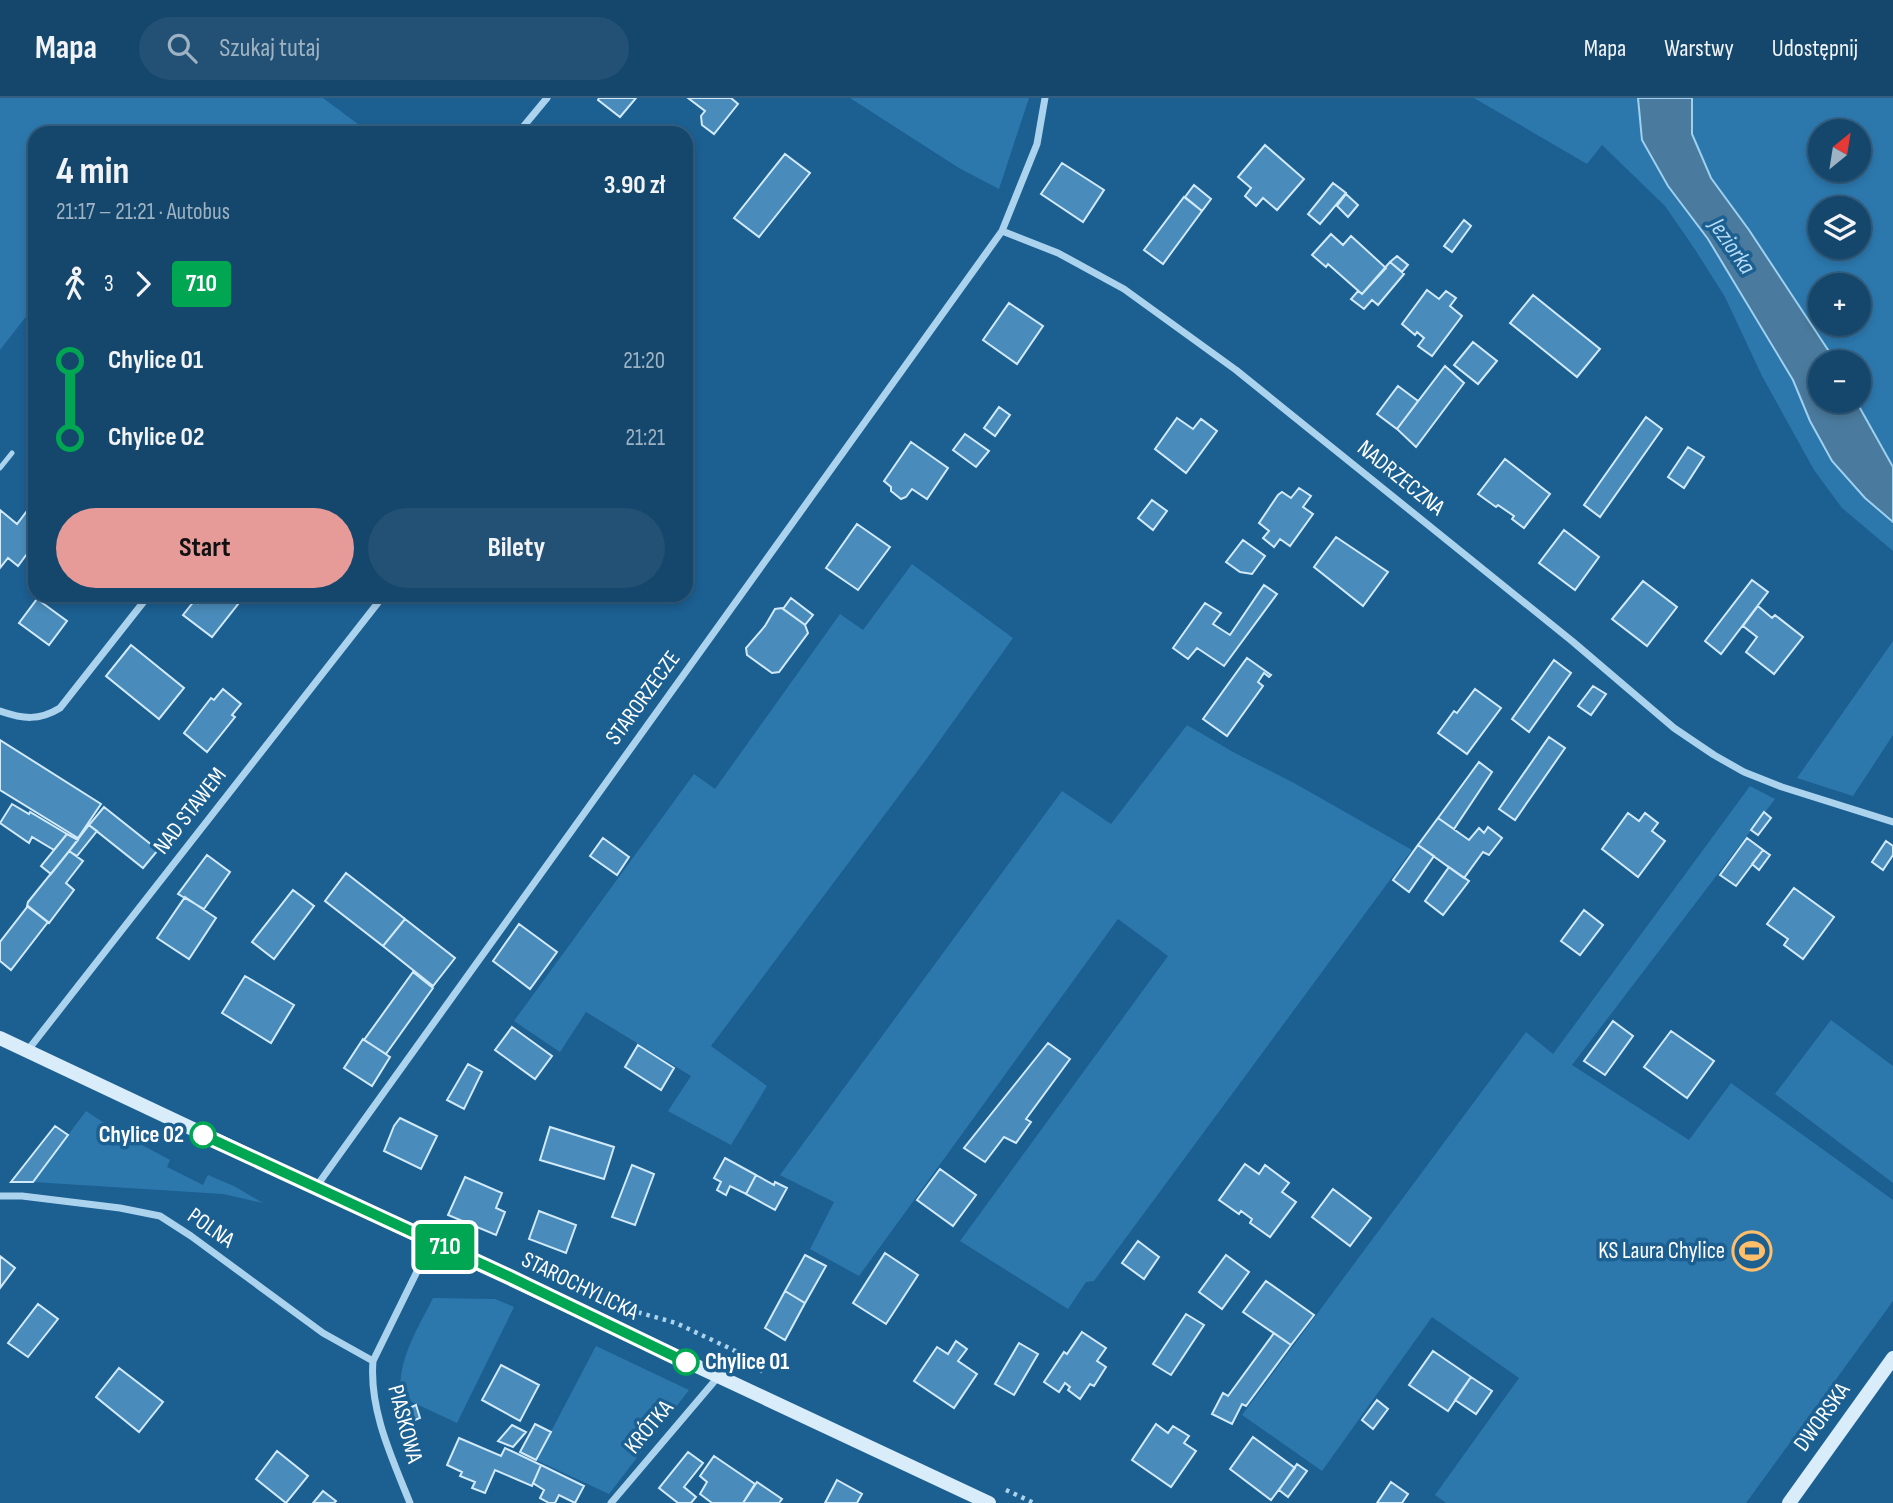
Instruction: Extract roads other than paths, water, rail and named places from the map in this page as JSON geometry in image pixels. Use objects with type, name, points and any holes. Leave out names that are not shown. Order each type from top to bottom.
[{"type":"street","points":[[525,126],[547,98]]},
{"type":"street","points":[[1002,231],[1037,144],[1045,98]]},
{"type":"street","name":"NADRZECZNA","points":[[1002,231],[1058,253],[1124,289],[1236,370],[1561,632],[1674,728],[1713,755],[1744,772],[1782,787],[1893,822]]},
{"type":"street","name":"STARORZECZE","points":[[316,1188],[1002,231]]},
{"type":"street","points":[[0,711],[19,718],[32,719],[48,715],[60,708],[143,602]]},
{"type":"street","name":"NAD STAWEM","points":[[27,1051],[379,602]]},
{"type":"street","name":"STAROCHYLICKA","points":[[0,1038],[989,1503]]},
{"type":"street","name":"POLNA","points":[[0,1196],[96,1205],[160,1216],[323,1333],[373,1361]]},
{"type":"street","name":"PIASKOWA","points":[[409,1502],[379,1417],[373,1361],[432,1241]]},
{"type":"street","name":"DWORSKA","points":[[1789,1503],[1893,1358]]},
{"type":"street","name":"KRÓTKA","points":[[611,1503],[718,1377]]},
{"type":"lane","points":[[0,468],[12,453]]},
{"type":"water","name":"Jeziorka","points":[[1638,98],[1692,98],[1692,134],[1711,178],[1808,320],[1808,336],[1819,336],[1828,350],[1808,350],[1808,413],[1863,413],[1893,467],[1893,522],[1865,498],[1832,461],[1810,421],[1793,380],[1708,239],[1668,186],[1642,140]]},
{"type":"place","name":"Chylice 02","points":[[203,1135]]},
{"type":"place","name":"KS Laura Chylice","points":[[1752,1251]]},
{"type":"place","name":"Chylice 01","points":[[686,1362]]}]
